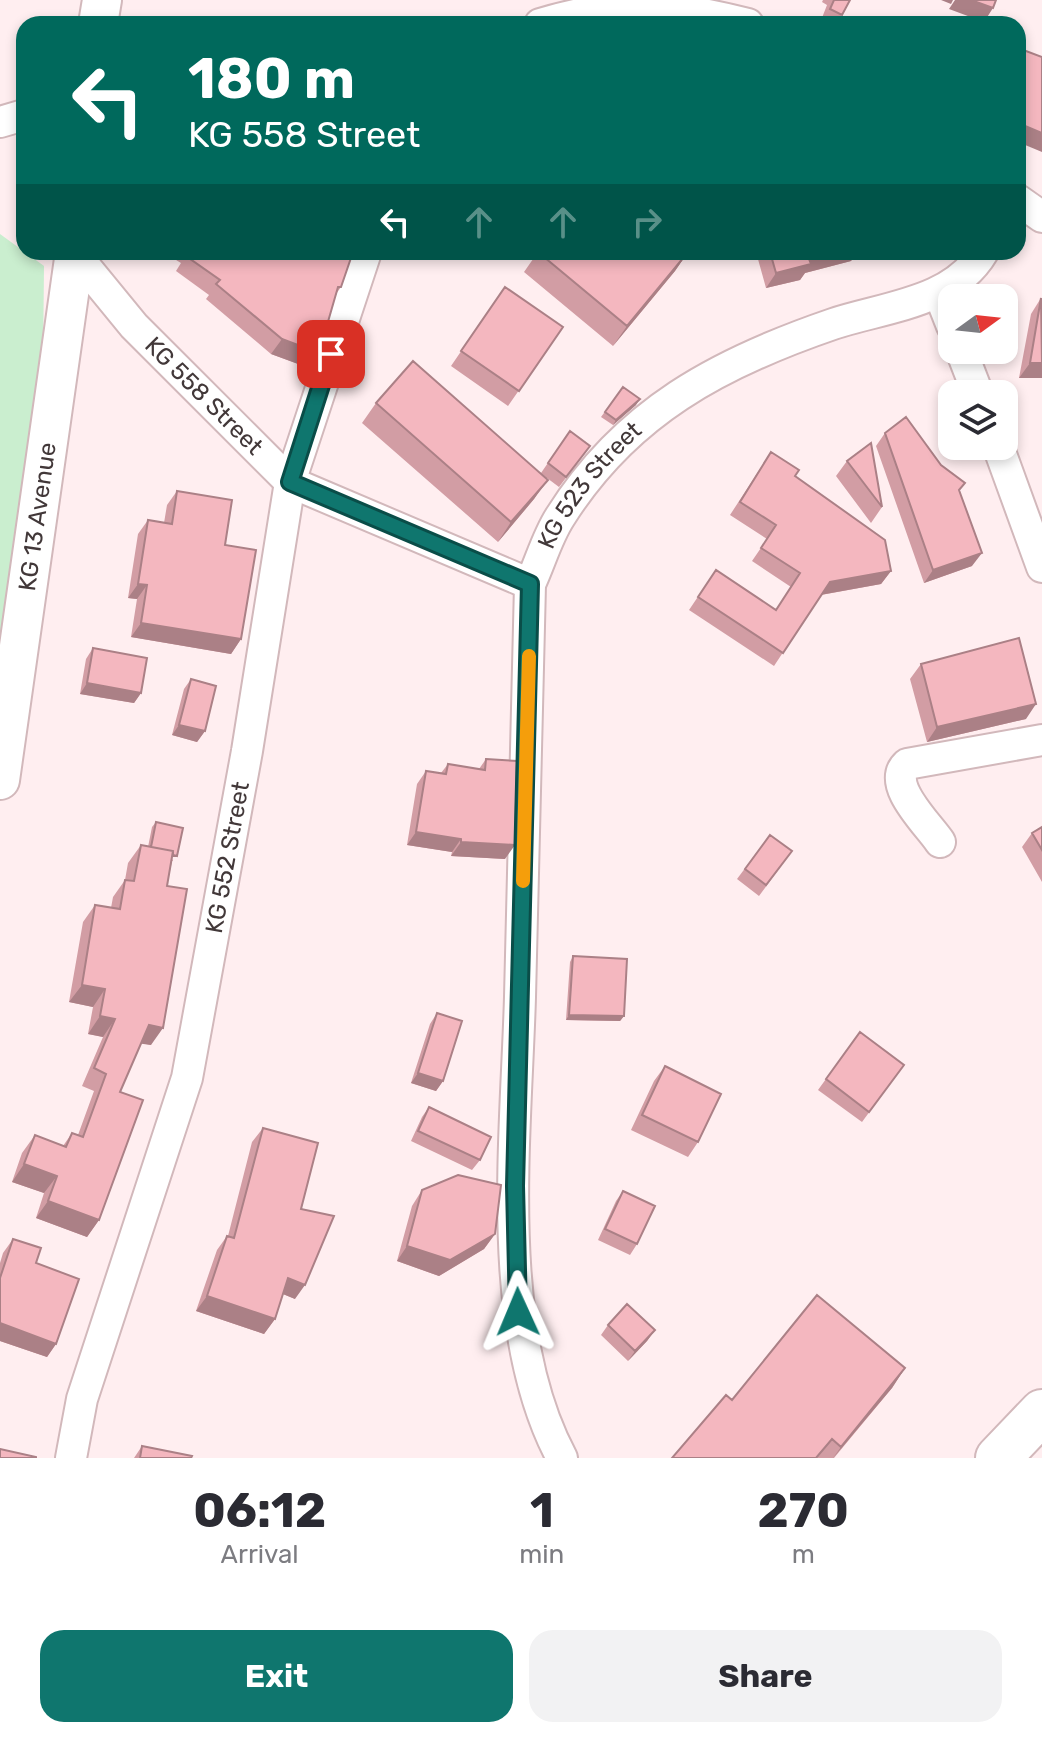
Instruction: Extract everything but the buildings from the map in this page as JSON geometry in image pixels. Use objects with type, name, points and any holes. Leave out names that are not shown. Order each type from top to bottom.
[{"type":"main road","points":[[998,1458],[1042,1412]]},
{"type":"street","points":[[576,16],[626,5],[681,7],[716,16]]},
{"type":"street","name":"KG 13 Avenue","points":[[0,780],[74,260]]},
{"type":"street","name":"KG 558 Street","points":[[81,260],[134,326],[290,482],[530,584]]},
{"type":"street","name":"KG 552 Street","points":[[71,1458],[82,1399],[187,1078],[247,751],[290,482],[363,260]]},
{"type":"street","name":"KG 523 Street","points":[[949,284],[974,260]]},
{"type":"street","name":"KG 523 Street","points":[[562,1458],[551,1439],[530,1373],[518,1312],[515,1186],[530,584],[559,518],[603,460],[646,416],[701,379],[743,357],[835,323],[938,293]]},
{"type":"street","points":[[1003,460],[1042,567]]},
{"type":"street","points":[[940,842],[903,790],[899,778],[901,770],[907,764],[1042,740]]},
{"type":"green space","points":[[0,234],[16,246],[16,260],[36,260],[44,266],[42,459],[0,703]]},
{"type":"slow traffic","points":[[523,881],[529,656]]},
{"type":"route","points":[[331,354],[290,482],[530,584],[515,1186],[518,1312]]}]
